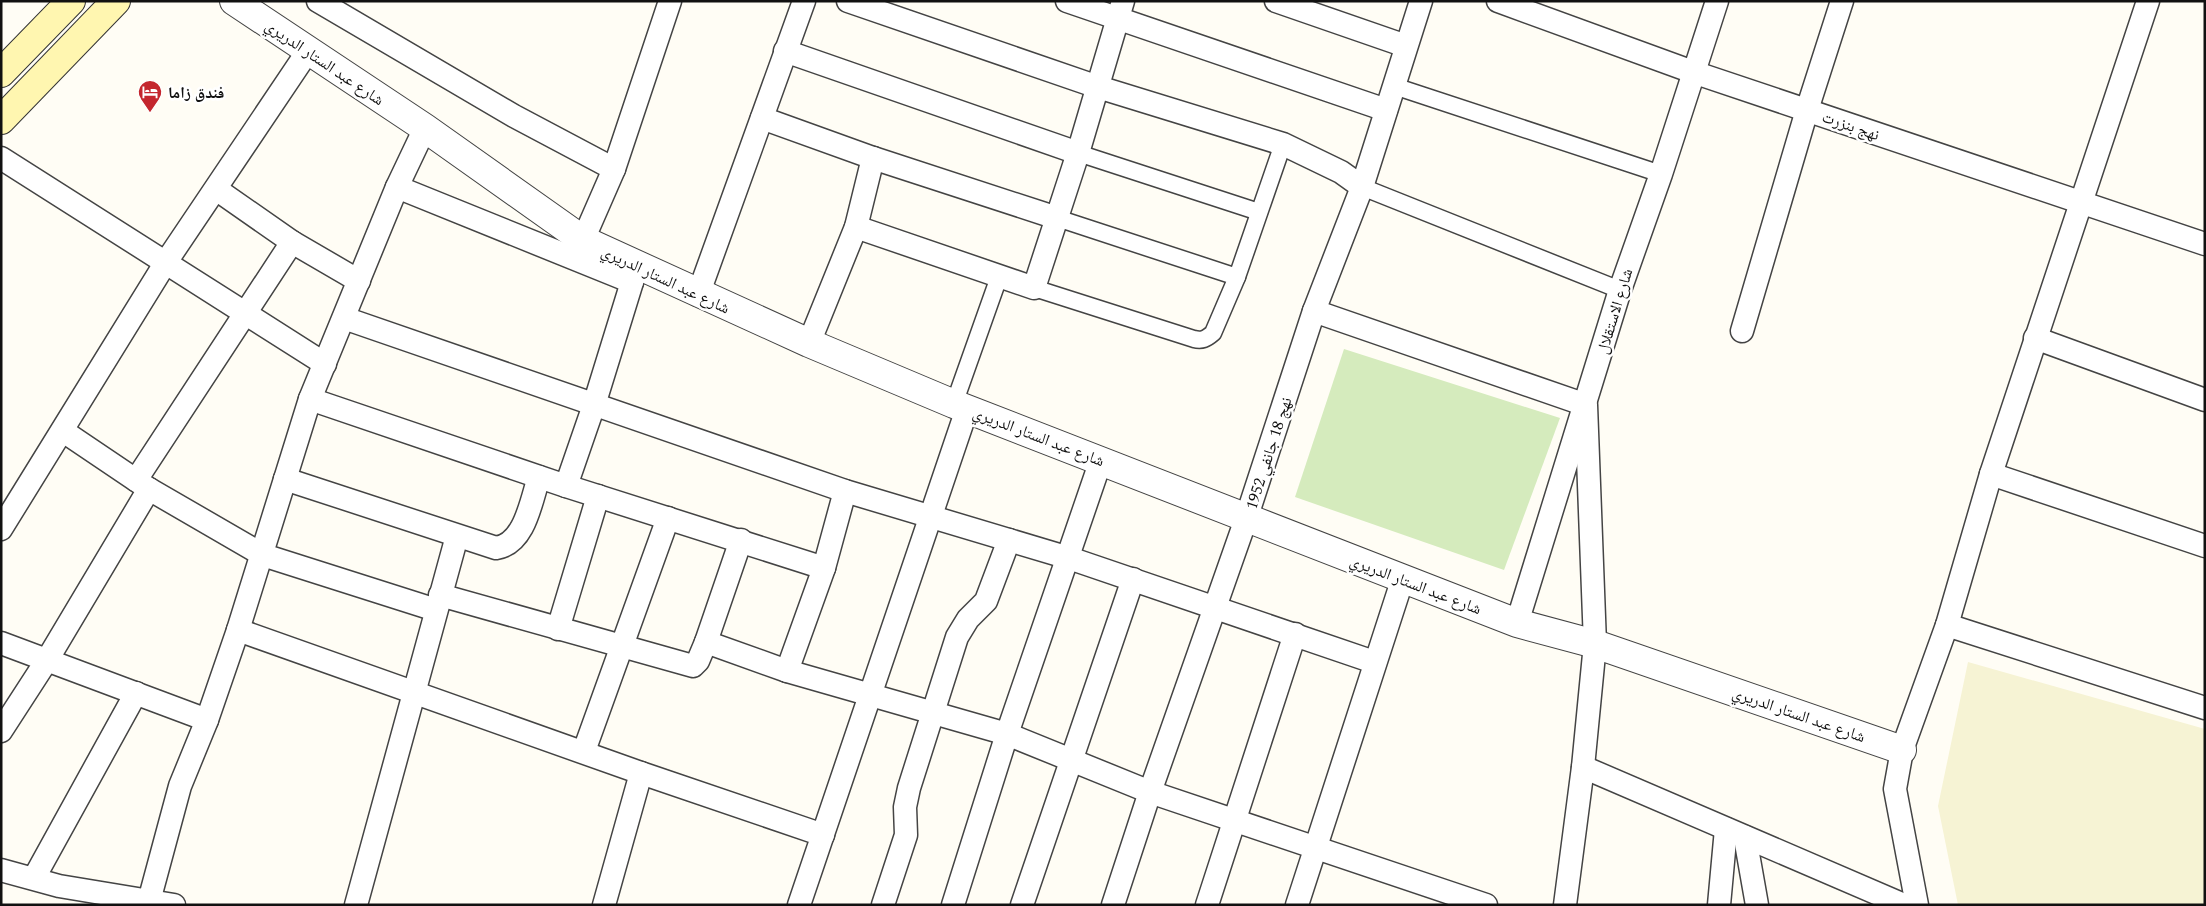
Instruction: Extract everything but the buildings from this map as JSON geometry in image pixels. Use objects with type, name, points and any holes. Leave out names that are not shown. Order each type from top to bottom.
[{"type":"main road","points":[[1,120],[116,1]]},
{"type":"main road","points":[[1,73],[57,5],[86,32]]},
{"type":"street","name":"شارع عبد الستار الدريري","points":[[234,1],[425,128],[634,274],[698,294],[809,344],[960,407],[1101,460],[1246,519],[1517,623],[1595,644],[1902,750]]},
{"type":"street","points":[[318,1],[514,116],[614,169]]},
{"type":"street","points":[[583,240],[614,169],[670,1]]},
{"type":"street","points":[[698,294],[804,1]]},
{"type":"street","points":[[848,1],[1098,87],[1283,144],[1341,172],[1362,187],[1620,290]]},
{"type":"street","points":[[1066,1],[1121,10],[1386,110]]},
{"type":"street","points":[[1276,1],[1406,46]]},
{"type":"street","name":"نهج 18 جانفي 1952","points":[[1113,905],[1150,792],[1246,519],[1314,311],[1362,187],[1421,1]]},
{"type":"street","name":"نهج بنزرت","points":[[1498,1],[1692,72],[2205,244]]},
{"type":"street","name":"شارع الاستقلال","points":[[1517,623],[1586,405],[1620,290],[1661,174],[1716,1]]},
{"type":"street","points":[[1742,331],[1807,110],[1842,1]]},
{"type":"street","points":[[1917,905],[1895,789],[1902,750],[1948,626],[1991,474],[2035,338],[2082,203],[2143,3]]},
{"type":"street","points":[[1034,288],[1078,153],[1121,10]]},
{"type":"street","points":[[785,51],[1078,153],[1259,212]]},
{"type":"street","points":[[1,529],[63,432],[166,262],[308,52]]},
{"type":"street","points":[[1394,86],[1661,174]]},
{"type":"street","points":[[762,118],[873,158],[1237,277]]},
{"type":"street","points":[[149,901],[180,786],[207,720],[238,630],[310,399],[397,187],[425,128]]},
{"type":"street","points":[[856,227],[999,277],[1201,341],[1213,333],[1237,277],[1283,144]]},
{"type":"street","points":[[1,158],[325,364]]},
{"type":"street","points":[[809,344],[856,227],[873,158]]},
{"type":"street","points":[[397,187],[634,274],[594,405],[566,486]]},
{"type":"street","points":[[216,189],[292,242],[359,280]]},
{"type":"street","points":[[1,730],[47,660],[143,485],[246,314],[292,242]]},
{"type":"street","points":[[799,905],[869,694],[931,516],[960,407],[999,277]]},
{"type":"street","points":[[1314,311],[1586,405],[1595,644],[1583,768],[1565,905]]},
{"type":"street","points":[[344,318],[845,491],[1069,558],[1374,662]]},
{"type":"street","points":[[2035,338],[2205,400]]},
{"type":"street","points":[[310,399],[566,486],[741,540],[824,568]]},
{"type":"street","points":[[63,432],[143,485],[262,554],[438,603],[558,629],[689,666],[698,661],[706,642],[741,540]]},
{"type":"street","points":[[953,905],[1007,734],[1069,558],[1101,460]]},
{"type":"street","points":[[1991,474],[2205,546]]},
{"type":"street","points":[[285,479],[496,548],[509,545],[520,530],[539,477]]},
{"type":"street","points":[[787,671],[824,568],[845,491]]},
{"type":"street","points":[[558,629],[598,496]]},
{"type":"street","points":[[584,752],[668,518]]},
{"type":"street","points":[[356,905],[457,536]]},
{"type":"street","points":[[883,905],[906,835],[906,798],[957,637],[968,619],[986,601],[1009,540]]},
{"type":"street","points":[[1296,905],[1403,578]]},
{"type":"street","points":[[1022,905],[1133,579]]},
{"type":"street","points":[[1948,626],[2205,708]]},
{"type":"street","points":[[238,630],[641,773],[823,835]]},
{"type":"street","points":[[1207,905],[1295,634]]},
{"type":"street","points":[[706,642],[787,671],[1007,734],[1150,792],[1236,819],[1486,905]]},
{"type":"street","points":[[1,643],[207,720]]},
{"type":"street","points":[[136,693],[12,877],[60,895],[149,901],[174,905]]},
{"type":"street","points":[[1583,768],[1904,905]]},
{"type":"street","points":[[604,905],[641,773]]},
{"type":"street","points":[[1719,905],[1735,833]]},
{"type":"street","points":[[1735,833],[1757,905]]},
{"type":"shaded area","points":[[1968,662],[2205,729],[2205,905],[1958,905],[1938,806]]},
{"type":"green space","points":[[1344,349],[1560,418],[1504,570],[1295,497]]},
{"type":"place","name":"فندق زاما","points":[[150,113]]}]
